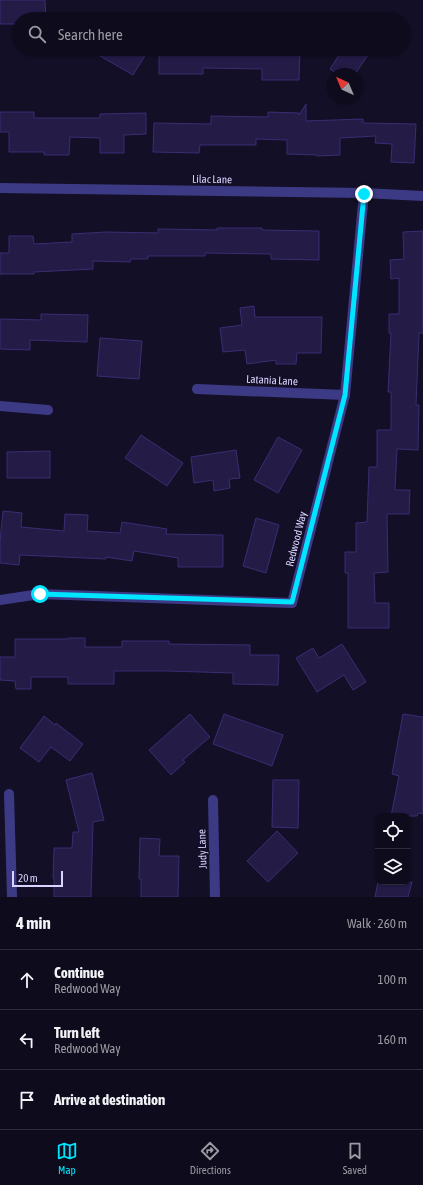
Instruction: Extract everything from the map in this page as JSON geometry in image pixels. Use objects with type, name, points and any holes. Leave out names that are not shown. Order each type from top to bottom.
[{"type":"street","name":"Lilac Lane","points":[[0,188],[423,196]]},
{"type":"street","name":"Redwood Way","points":[[0,600],[40,594],[292,602],[345,395],[364,194]]},
{"type":"street","name":"Latania Lane","points":[[197,389],[345,395]]},
{"type":"street","points":[[0,406],[48,410]]},
{"type":"street","points":[[8,794],[12,897]]},
{"type":"street","name":"Judy Lane","points":[[213,800],[215,897]]},
{"type":"building","points":[[0,0],[45,0],[46,12],[12,12],[12,24],[0,24]]},
{"type":"building","points":[[100,56],[145,56],[133,75]]},
{"type":"building","points":[[159,56],[300,56],[299,80],[262,80],[262,69],[203,68],[203,74],[159,74]]},
{"type":"building","points":[[338,56],[367,56],[359,68],[331,68]]},
{"type":"building","points":[[306,104],[306,121],[363,119],[363,123],[416,124],[414,163],[391,162],[392,144],[375,143],[376,136],[340,138],[340,155],[317,156],[287,154],[287,140],[256,139],[256,145],[200,145],[199,153],[153,152],[154,123],[211,124],[211,116],[268,117],[268,112],[299,113],[299,115]]},
{"type":"building","points":[[0,112],[34,112],[34,118],[100,118],[100,114],[146,113],[146,134],[124,135],[124,153],[100,153],[100,138],[70,137],[69,155],[44,155],[44,152],[9,152],[9,132],[0,132]]},
{"type":"building","points":[[217,228],[262,228],[262,230],[319,231],[319,260],[271,259],[271,254],[205,253],[205,256],[148,256],[148,259],[131,259],[130,262],[93,261],[93,269],[34,272],[34,274],[0,274],[0,253],[9,253],[9,236],[33,236],[34,244],[72,242],[72,234],[106,232],[158,233],[158,229],[217,230]]},
{"type":"building","points":[[423,231],[423,333],[419,333],[416,405],[419,405],[418,450],[397,449],[395,490],[410,490],[409,514],[387,514],[388,572],[374,573],[375,603],[389,603],[389,628],[348,628],[348,573],[345,573],[345,552],[356,552],[356,523],[367,522],[369,467],[377,467],[377,430],[391,430],[391,392],[388,392],[391,333],[389,333],[389,314],[399,314],[399,278],[391,279],[390,260],[404,259],[403,232]]},
{"type":"building","points":[[254,306],[255,317],[322,317],[321,353],[297,353],[296,364],[276,364],[276,360],[247,364],[245,350],[223,352],[220,328],[242,325],[240,308]]},
{"type":"building","points":[[41,314],[88,315],[87,342],[30,340],[30,350],[0,349],[0,319],[41,320]]},
{"type":"building","points":[[100,338],[142,341],[139,379],[97,376]]},
{"type":"building","points":[[141,435],[183,463],[167,486],[125,458]]},
{"type":"building","points":[[278,437],[302,450],[278,493],[254,480]]},
{"type":"building","points":[[236,450],[240,478],[229,479],[230,488],[214,491],[213,480],[194,483],[191,457]]},
{"type":"building","points":[[50,451],[50,478],[7,478],[7,452]]},
{"type":"building","points":[[3,511],[22,513],[21,527],[64,531],[65,514],[88,515],[87,531],[120,533],[122,522],[167,529],[166,534],[223,535],[223,567],[178,567],[178,558],[134,551],[132,561],[106,557],[106,559],[20,555],[19,565],[0,563],[0,541]]},
{"type":"building","points":[[256,518],[279,525],[266,573],[243,566]]},
{"type":"building","points":[[85,638],[85,647],[122,647],[122,641],[169,641],[169,644],[250,645],[250,655],[279,655],[278,685],[233,684],[233,673],[168,671],[114,671],[114,684],[68,684],[68,677],[31,677],[31,689],[16,689],[15,681],[0,680],[0,657],[15,657],[15,639]]},
{"type":"building","points":[[342,644],[366,682],[353,690],[344,675],[317,692],[296,658],[313,648],[319,658]]},
{"type":"building","points":[[190,714],[210,737],[183,760],[185,762],[171,775],[149,750]]},
{"type":"building","points":[[224,714],[283,735],[272,766],[213,744]]},
{"type":"building","points":[[403,714],[423,717],[423,814],[418,813],[417,816],[411,816],[411,813],[392,813],[399,776],[392,774]]},
{"type":"building","points":[[44,716],[55,725],[56,723],[83,744],[70,761],[51,747],[39,762],[20,748]]},
{"type":"building","points":[[92,773],[104,820],[93,822],[91,897],[54,897],[54,848],[72,848],[73,832],[79,832],[66,780]]},
{"type":"building","points":[[273,780],[299,780],[298,828],[272,827]]},
{"type":"building","points":[[277,831],[298,853],[268,882],[247,861]]},
{"type":"building","points":[[140,838],[160,839],[159,856],[179,856],[178,897],[141,897],[141,879],[139,879]]},
{"type":"building","points":[[412,882],[408,897],[375,897],[377,885],[411,885]]},
{"type":"route","points":[[40,594],[292,602],[345,395],[364,194]]}]
